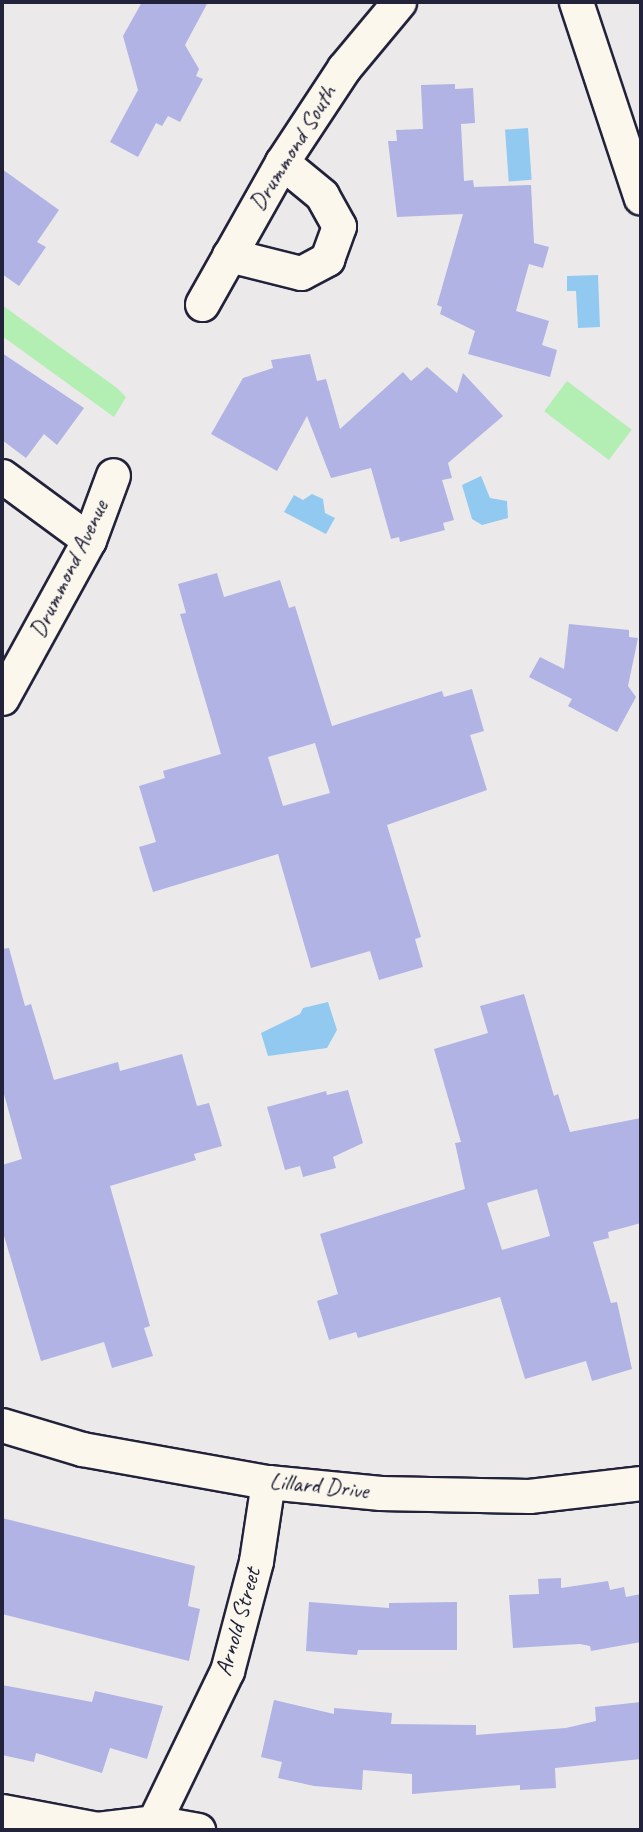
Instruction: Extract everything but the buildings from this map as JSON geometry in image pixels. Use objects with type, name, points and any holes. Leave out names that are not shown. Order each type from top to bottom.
[{"type":"street","name":"Drummond South","points":[[202,304],[282,162],[344,68],[400,2]]},
{"type":"street","points":[[576,2],[641,198]]},
{"type":"street","points":[[229,255],[301,273],[327,259],[339,226],[322,195],[282,162]]},
{"type":"street","name":"Drummond Avenue","points":[[2,696],[89,540],[113,475]]},
{"type":"street","points":[[2,476],[89,540]]},
{"type":"street","name":"Lillard Drive","points":[[2,1425],[82,1449],[268,1482],[380,1493],[529,1496],[641,1483]]},
{"type":"street","name":"Arnold Street","points":[[152,1826],[227,1671],[256,1561],[268,1482]]},
{"type":"street","points":[[2,1811],[97,1829],[152,1826],[198,1830]]},
{"type":"green space","points":[[2,305],[126,397],[114,417],[2,336]]},
{"type":"green space","points":[[567,381],[632,430],[609,460],[544,411]]},
{"type":"water","points":[[528,128],[532,180],[509,181],[505,130]]},
{"type":"water","points":[[598,275],[600,327],[578,328],[576,291],[567,291],[567,276]]},
{"type":"water","points":[[481,476],[490,498],[507,501],[508,518],[482,525],[472,519],[462,485]]},
{"type":"water","points":[[312,494],[323,499],[325,513],[335,518],[326,534],[284,512],[294,495],[303,500]]},
{"type":"water","points":[[328,1002],[337,1030],[327,1048],[268,1056],[261,1033],[300,1014],[303,1008]]}]
